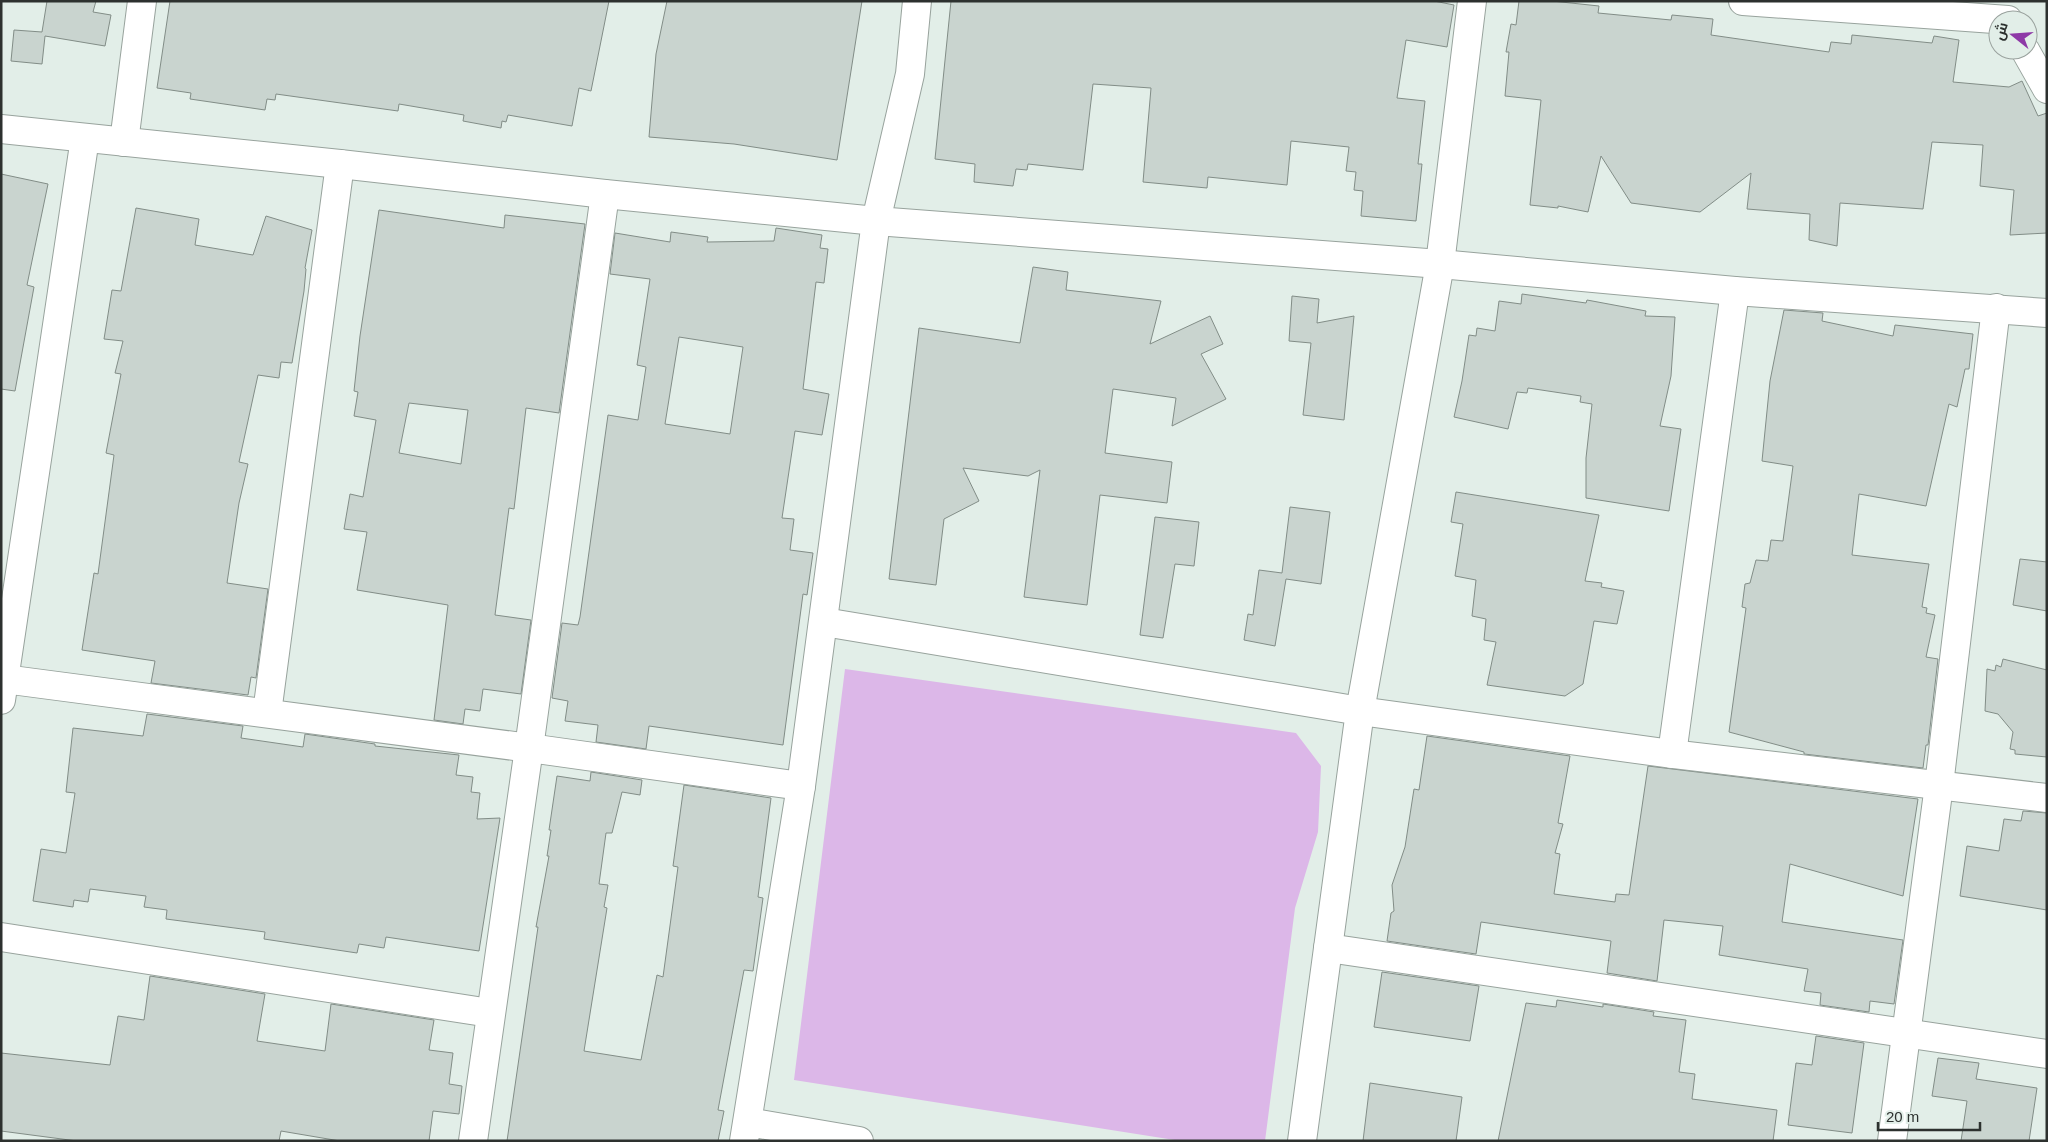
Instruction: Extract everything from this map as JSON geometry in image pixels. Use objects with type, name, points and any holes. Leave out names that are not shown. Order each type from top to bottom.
[{"type":"street","points":[[124,142],[142,1]]},
{"type":"street","points":[[859,1141],[746,1131],[801,786],[876,221],[910,74],[917,1]]},
{"type":"street","points":[[1302,1141],[1360,711],[1440,264],[1472,1]]},
{"type":"street","points":[[1743,1],[1988,19]]},
{"type":"street","points":[[2031,60],[2047,89]]},
{"type":"street","points":[[1,129],[340,164],[604,194],[876,221],[1440,264],[1734,291],[2047,313]]},
{"type":"street","points":[[84,138],[3,689],[267,713],[801,786]]},
{"type":"street","points":[[267,713],[340,164]]},
{"type":"street","points":[[473,1141],[529,748],[604,194]]},
{"type":"street","points":[[1672,754],[1734,291]]},
{"type":"street","points":[[1892,1141],[1939,786],[1996,308]]},
{"type":"street","points":[[824,622],[1360,711],[1672,754],[2047,798]]},
{"type":"street","points":[[1,937],[490,1013]]},
{"type":"street","points":[[1328,948],[2047,1054]]},
{"type":"shaded area","points":[[845,669],[1296,733],[1321,766],[1318,832],[1295,908],[1265,1141],[1181,1141],[794,1080]]},
{"type":"building","points":[[47,1],[96,1],[93,12],[111,15],[105,46],[45,36],[42,64],[11,61],[14,30],[42,32]]},
{"type":"building","points":[[170,1],[609,1],[591,91],[579,88],[572,126],[508,115],[506,122],[502,121],[501,128],[463,121],[464,115],[399,104],[398,111],[276,94],[275,100],[267,99],[265,110],[190,99],[191,93],[157,88]]},
{"type":"building","points":[[667,1],[862,1],[837,160],[734,144],[649,137],[656,54]]},
{"type":"building","points":[[951,1],[1434,1],[1454,5],[1447,47],[1406,40],[1397,98],[1425,101],[1418,164],[1422,164],[1416,221],[1361,216],[1363,191],[1354,190],[1356,172],[1346,171],[1349,147],[1291,141],[1287,185],[1208,177],[1207,188],[1143,182],[1151,88],[1093,84],[1083,170],[1028,164],[1027,170],[1016,169],[1013,186],[974,182],[975,164],[935,159]]},
{"type":"building","points":[[1519,1],[1552,1],[1599,6],[1598,13],[1671,20],[1672,15],[1713,19],[1711,35],[1829,52],[1831,42],[1851,44],[1852,35],[1932,43],[1934,36],[1959,40],[1953,82],[2009,87],[2022,81],[2038,116],[2047,113],[2047,233],[2010,235],[2014,190],[1980,186],[1983,145],[1932,142],[1923,209],[1840,203],[1837,246],[1809,240],[1810,214],[1747,209],[1751,173],[1700,212],[1631,203],[1601,156],[1588,212],[1558,206],[1558,208],[1530,205],[1541,100],[1505,96],[1509,52],[1506,52],[1511,24],[1516,25]]},
{"type":"building","points":[[1,174],[48,184],[27,285],[34,287],[15,391],[1,389]]},
{"type":"building","points":[[136,208],[199,219],[195,245],[253,255],[266,216],[312,230],[292,363],[281,362],[279,378],[258,375],[239,462],[248,464],[239,503],[227,583],[268,589],[256,678],[251,677],[248,695],[151,683],[155,661],[82,650],[94,573],[98,574],[114,455],[106,453],[121,374],[115,373],[123,341],[104,339],[112,290],[121,291]]},
{"type":"building","points":[[379,210],[504,228],[505,215],[585,224],[559,413],[526,408],[514,509],[509,508],[495,615],[531,620],[521,694],[483,689],[480,711],[465,709],[463,724],[434,720],[448,605],[357,590],[367,532],[344,529],[350,494],[363,497],[376,420],[354,416],[358,392],[354,391],[360,336]],"holes":[[[409,403],[468,410],[461,464],[399,453]]]},
{"type":"building","points":[[776,228],[822,235],[820,248],[828,249],[824,283],[816,282],[803,389],[829,394],[822,435],[795,431],[782,518],[794,519],[790,550],[813,553],[807,595],[803,594],[783,745],[649,726],[646,749],[596,742],[598,725],[565,721],[568,701],[552,698],[562,623],[578,625],[580,617],[608,415],[638,420],[646,367],[637,365],[650,279],[610,274],[615,233],[670,242],[671,232],[708,237],[707,242],[774,241]],"holes":[[[679,337],[743,347],[730,434],[665,424]]]},
{"type":"building","points":[[1033,267],[1068,272],[1066,290],[1161,301],[1150,344],[1210,316],[1223,344],[1201,354],[1226,399],[1172,426],[1176,398],[1113,389],[1105,453],[1172,462],[1167,503],[1100,495],[1087,605],[1024,597],[1040,470],[1028,476],[963,468],[979,501],[944,519],[936,585],[889,579],[919,328],[1020,343]]},
{"type":"building","points":[[1522,294],[1586,303],[1587,300],[1646,311],[1645,316],[1675,317],[1671,376],[1660,426],[1681,429],[1669,511],[1586,498],[1586,458],[1592,404],[1580,402],[1581,396],[1528,388],[1527,393],[1517,392],[1508,429],[1454,417],[1469,335],[1476,336],[1477,328],[1495,331],[1499,301],[1521,304]]},
{"type":"building","points":[[1292,296],[1319,299],[1317,323],[1354,316],[1344,420],[1303,415],[1311,343],[1289,341]]},
{"type":"building","points":[[1784,310],[1823,313],[1822,321],[1893,336],[1895,325],[1973,334],[1969,369],[1965,369],[1957,407],[1949,404],[1926,506],[1859,494],[1852,555],[1929,564],[1922,607],[1927,608],[1926,613],[1935,615],[1926,657],[1938,659],[1928,745],[1926,745],[1923,768],[1804,754],[1804,752],[1729,732],[1746,608],[1742,607],[1745,584],[1750,583],[1756,560],[1768,561],[1771,540],[1783,541],[1793,466],[1762,461],[1770,381]]},
{"type":"building","points":[[1456,492],[1599,515],[1585,581],[1602,583],[1601,587],[1624,591],[1617,624],[1594,621],[1583,684],[1565,696],[1487,685],[1496,642],[1484,640],[1486,619],[1472,616],[1476,580],[1455,576],[1463,524],[1451,522]]},
{"type":"building","points":[[1290,507],[1330,512],[1321,584],[1286,579],[1275,646],[1244,640],[1248,614],[1253,615],[1259,570],[1282,573]]},
{"type":"building","points":[[1155,517],[1199,522],[1194,566],[1175,564],[1163,638],[1140,635]]},
{"type":"building","points":[[2020,559],[2047,562],[2047,611],[2013,605]]},
{"type":"building","points":[[2003,659],[2047,670],[2047,757],[2015,754],[2015,750],[2010,749],[2013,732],[1998,714],[1985,711],[1987,669],[1995,671],[1996,665],[2001,667]]},
{"type":"building","points":[[147,714],[243,726],[241,738],[303,747],[305,734],[375,744],[375,746],[459,755],[456,775],[473,777],[471,792],[480,793],[477,819],[500,818],[479,951],[386,937],[384,948],[359,944],[357,953],[264,939],[265,932],[166,919],[167,910],[144,907],[146,896],[90,889],[88,902],[74,900],[73,907],[33,901],[41,849],[66,853],[75,793],[66,792],[73,728],[143,736]]},
{"type":"building","points":[[1427,736],[1570,756],[1558,823],[1563,824],[1555,853],[1560,854],[1554,894],[1615,902],[1616,894],[1629,895],[1648,766],[1918,799],[1903,896],[1790,864],[1782,922],[1903,940],[1894,1004],[1870,1001],[1869,1012],[1820,1005],[1821,993],[1804,991],[1808,969],[1719,955],[1723,926],[1664,920],[1657,981],[1607,973],[1611,941],[1481,922],[1476,954],[1387,941],[1391,913],[1394,911],[1392,885],[1405,847],[1414,789],[1419,790]]},
{"type":"building","points":[[591,772],[642,780],[640,795],[622,792],[612,833],[606,833],[599,884],[608,885],[604,907],[607,908],[584,1051],[641,1060],[657,975],[663,977],[678,867],[673,866],[684,785],[771,798],[758,897],[763,898],[753,971],[744,970],[718,1110],[724,1111],[718,1141],[507,1141],[538,927],[536,927],[549,856],[547,856],[551,830],[549,830],[557,776],[590,781]]},
{"type":"building","points":[[2023,811],[2047,813],[2047,910],[1960,896],[1967,846],[1999,851],[2004,819],[2021,821]]},
{"type":"building","points":[[1382,972],[1479,986],[1470,1041],[1374,1027]]},
{"type":"building","points":[[150,976],[265,994],[257,1041],[325,1051],[331,1004],[434,1020],[429,1050],[453,1053],[449,1084],[462,1086],[459,1114],[433,1111],[429,1141],[340,1141],[281,1131],[279,1141],[77,1141],[1,1131],[1,1053],[110,1065],[118,1016],[144,1020]]},
{"type":"building","points":[[1557,1000],[1603,1007],[1603,1004],[1654,1012],[1653,1016],[1686,1020],[1679,1072],[1695,1074],[1692,1099],[1777,1110],[1773,1141],[1498,1141],[1526,1003],[1556,1007]]},
{"type":"building","points":[[1816,1036],[1864,1043],[1852,1133],[1788,1125],[1796,1063],[1812,1065]]},
{"type":"building","points":[[1938,1058],[1979,1063],[1976,1079],[2037,1088],[2029,1141],[1961,1141],[1967,1101],[1932,1096]]},
{"type":"building","points":[[1370,1083],[1462,1097],[1456,1141],[1363,1141]]}]
